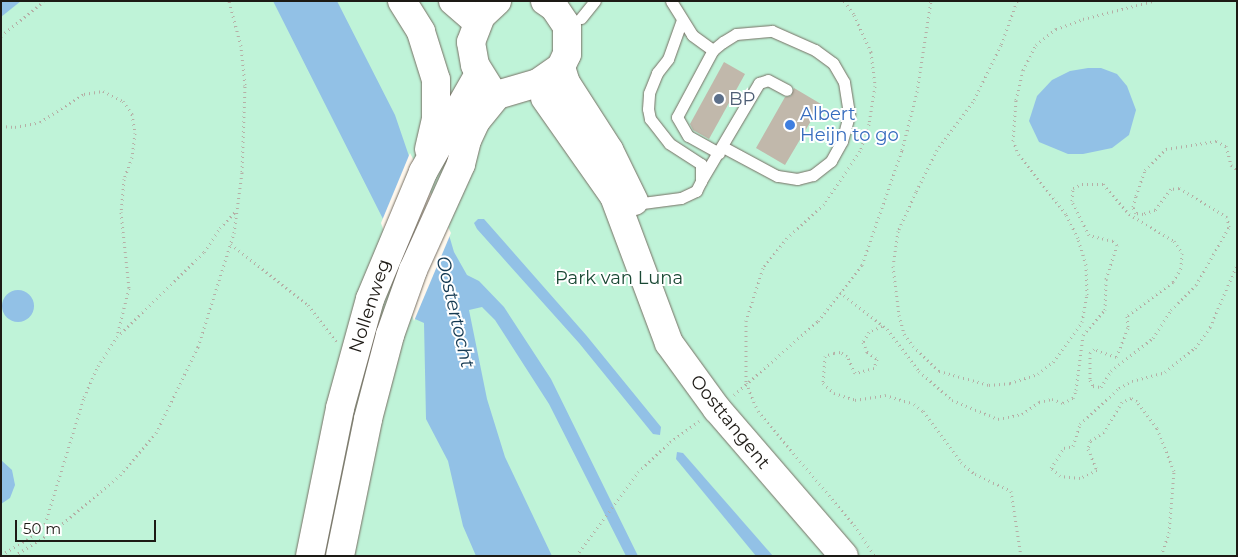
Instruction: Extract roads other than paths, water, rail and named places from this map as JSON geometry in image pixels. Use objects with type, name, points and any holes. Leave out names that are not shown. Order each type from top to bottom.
[{"type":"main road","points":[[402,1],[422,32],[436,80],[436,118],[423,172]]},
{"type":"main road","points":[[453,1],[477,22]]},
{"type":"main road","points":[[497,1],[477,22],[472,49],[479,74],[504,97],[557,82],[581,55],[584,41],[582,7]]},
{"type":"main road","points":[[544,1],[554,7],[567,26],[567,54],[557,82]]},
{"type":"main road","name":"Nollenweg","points":[[310,556],[353,360],[382,267],[423,172],[479,74]]},
{"type":"main road","name":"Oosttangent","points":[[557,82],[609,150],[635,204],[645,248],[645,272]]},
{"type":"main road","name":"Oosttangent","points":[[557,82],[614,196],[631,248],[645,272],[670,343],[717,409],[844,556]]},
{"type":"main road","name":"Nollenweg","points":[[340,556],[378,376],[400,304],[440,207],[461,164],[476,146],[504,97]]},
{"type":"lane","points":[[671,1],[692,35],[713,50]]},
{"type":"lane","points":[[682,20],[668,59],[657,73],[649,93],[648,109],[650,119],[669,143],[701,164],[701,181]]},
{"type":"lane","points":[[772,31],[815,50],[833,63],[844,82],[848,115],[842,141],[831,162],[813,175],[797,180],[777,176],[688,136],[677,117],[713,50],[736,34],[772,31]]},
{"type":"lane","points":[[635,204],[681,198],[696,191],[759,83],[768,80],[787,90]]},
{"type":"water","points":[[1,1],[21,1],[1,17]]},
{"type":"water","name":"Oostertocht","points":[[273,1],[337,1],[395,115],[410,159],[449,235],[454,252],[467,275],[479,281],[504,307],[551,379],[638,556],[626,556],[549,404],[495,320],[482,307],[469,310],[487,399],[505,457],[552,556],[476,556],[463,526],[448,461],[426,419],[424,323],[415,319],[383,219]]},
{"type":"water","points":[[1101,68],[1117,74],[1127,86],[1136,110],[1129,135],[1112,148],[1083,154],[1068,154],[1039,142],[1029,121],[1037,96],[1052,80],[1070,71]]},
{"type":"water","points":[[478,219],[484,219],[586,335],[661,427],[660,435],[653,434],[579,343],[477,229],[474,223]]},
{"type":"water","points":[[18,290],[30,294],[34,306],[30,318],[18,322],[6,318],[2,306],[6,294]]},
{"type":"water","points":[[677,452],[683,453],[773,556],[756,556],[676,459]]},
{"type":"water","points":[[1,460],[12,470],[15,485],[10,498],[1,504]]},
{"type":"place","name":"BP","points":[[719,99]]},
{"type":"place","name":"Albert Heijn to go","points":[[790,125]]},
{"type":"park label","name":"Park van Luna","points":[[619,278]]}]
